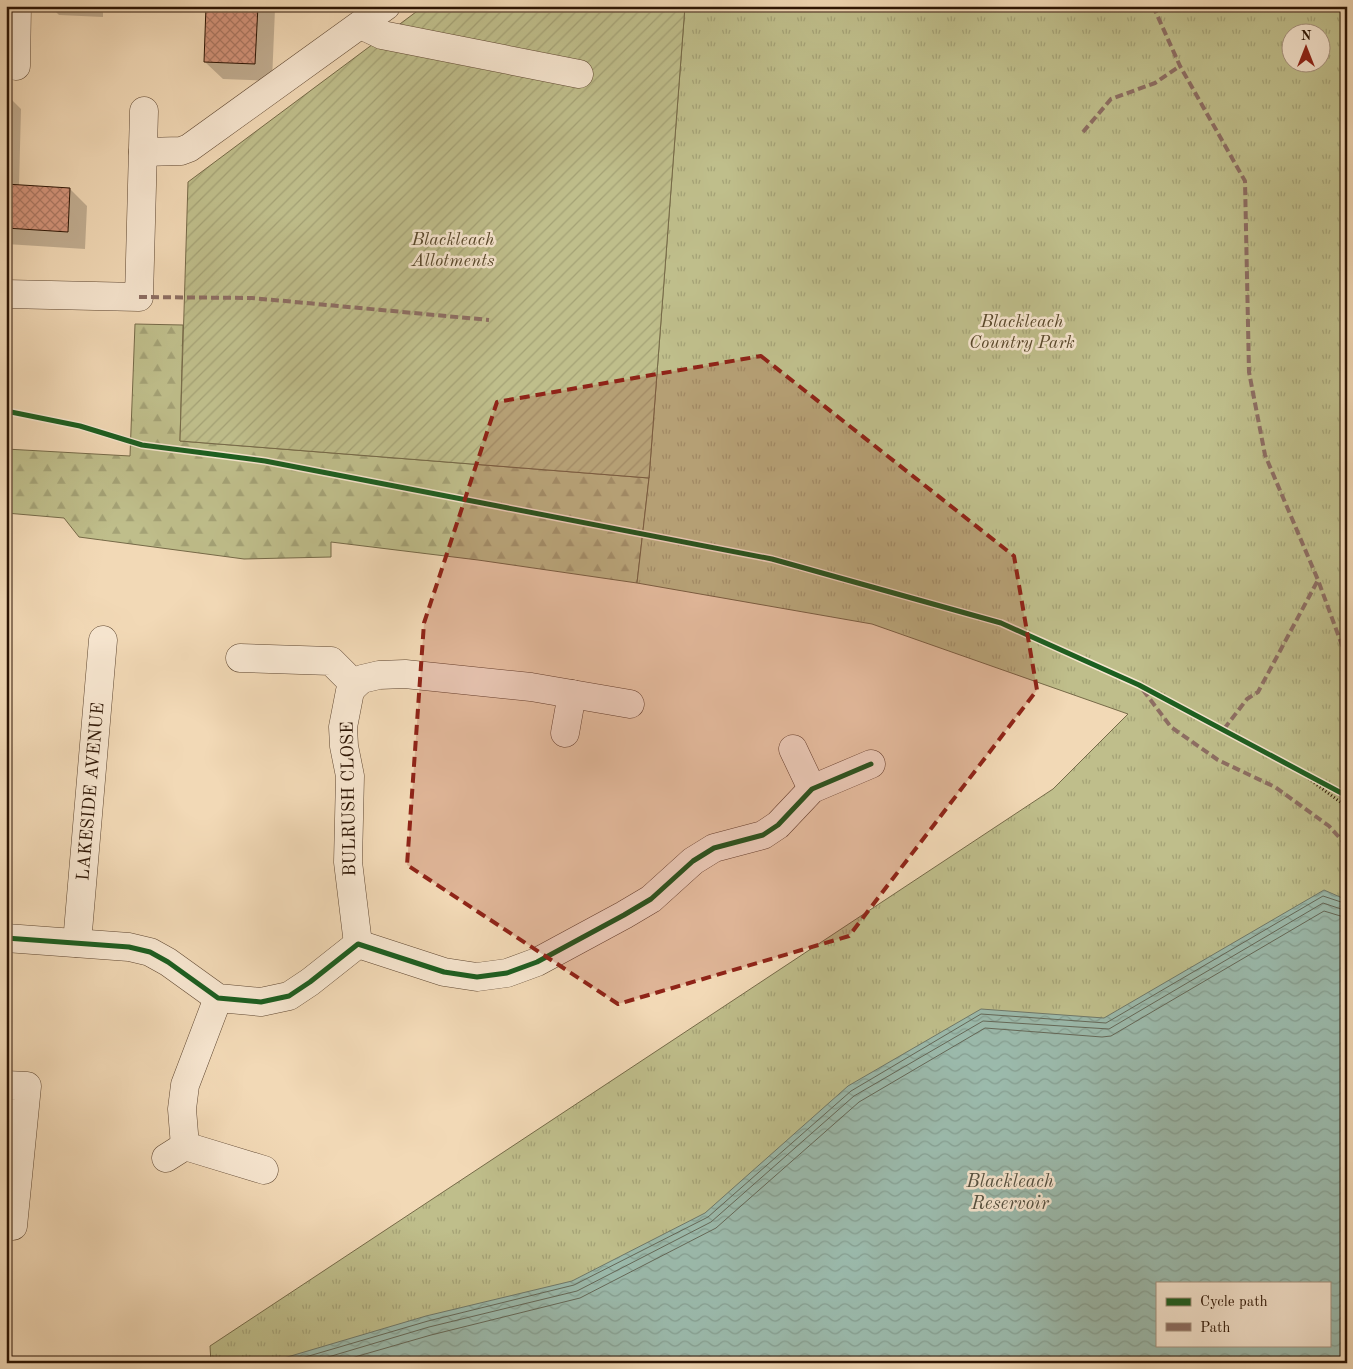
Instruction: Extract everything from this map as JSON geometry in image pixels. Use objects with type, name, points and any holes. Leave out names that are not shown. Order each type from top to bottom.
[{"type":"street","points":[[16,66],[17,6]]},
{"type":"street","points":[[143,152],[181,151],[189,148],[386,6]]},
{"type":"street","points":[[361,25],[382,35],[579,74]]},
{"type":"street","points":[[6,294],[139,297],[144,111]]},
{"type":"street","name":"LAKESIDE AVENUE","points":[[77,943],[100,640]]},
{"type":"street","points":[[240,658],[331,661],[355,685],[362,680],[379,675],[405,674],[532,687],[630,704]]},
{"type":"street","name":"BULRUSH CLOSE","points":[[355,685],[350,691],[343,727],[344,746],[350,776],[348,862],[358,944]]},
{"type":"street","points":[[565,733],[572,694]]},
{"type":"street","points":[[793,750],[812,789]]},
{"type":"street","points":[[6,938],[129,947],[150,952],[168,962],[218,998],[237,1001],[261,1002],[289,996],[358,944],[444,972],[477,977],[507,973],[537,962],[624,916],[651,899],[693,861],[714,848],[763,835],[778,825],[812,789],[871,764]]},
{"type":"street","points":[[218,998],[185,1085],[175,1152],[212,1154],[264,1170]]},
{"type":"street","points":[[6,1085],[27,1086],[13,1226]]},
{"type":"path","points":[[1278,758],[1338,791]]},
{"type":"path","points":[[1286,762],[1347,807]]},
{"type":"highlighted area","points":[[761,356],[1014,556],[1037,690],[849,936],[618,1004],[407,865],[424,623],[497,402]]},
{"type":"green space","name":"Blackleach Allotments","points":[[424,6],[685,6],[649,478],[180,441],[188,182]]},
{"type":"green space","name":"Blackleach Country Park","points":[[685,6],[1347,6],[1347,1363],[211,1363],[210,1346],[1053,789],[1128,714],[872,624],[637,583],[649,478]]},
{"type":"green space","points":[[135,324],[183,325],[180,441],[649,478],[637,583],[478,560],[331,542],[331,557],[244,559],[79,537],[64,518],[6,513],[6,449],[130,456]]},
{"type":"water","name":"Blackleach Reservoir","points":[[1324,890],[1347,900],[1347,1363],[267,1363],[426,1316],[572,1281],[705,1213],[848,1086],[981,1009],[1104,1018]]},
{"type":"building","points":[[206,6],[258,6],[255,64],[204,62]]},
{"type":"building","points":[[6,184],[70,188],[68,232],[6,228]]},
{"type":"marked path","points":[[1153,6],[1180,66],[1245,181],[1249,372],[1265,455],[1318,580],[1347,659]]},
{"type":"marked path","points":[[1083,132],[1111,99],[1155,83],[1180,66]]},
{"type":"marked path","points":[[139,297],[252,298],[489,320]]},
{"type":"marked path","points":[[1224,729],[1247,699],[1258,692],[1318,580]]},
{"type":"marked path","points":[[1143,690],[1171,727],[1218,760],[1275,787],[1329,826],[1347,846]]},
{"type":"cycle path","points":[[6,411],[80,426],[142,445],[265,461],[772,559],[1001,623],[1139,685],[1347,796]]},
{"type":"cycle path","points":[[6,938],[129,947],[150,952],[168,962],[218,998],[261,1002],[289,996],[358,944],[444,972],[477,977],[507,973],[537,962],[624,915],[651,899],[693,861],[714,848],[763,835],[778,825],[812,789],[871,764]]}]
